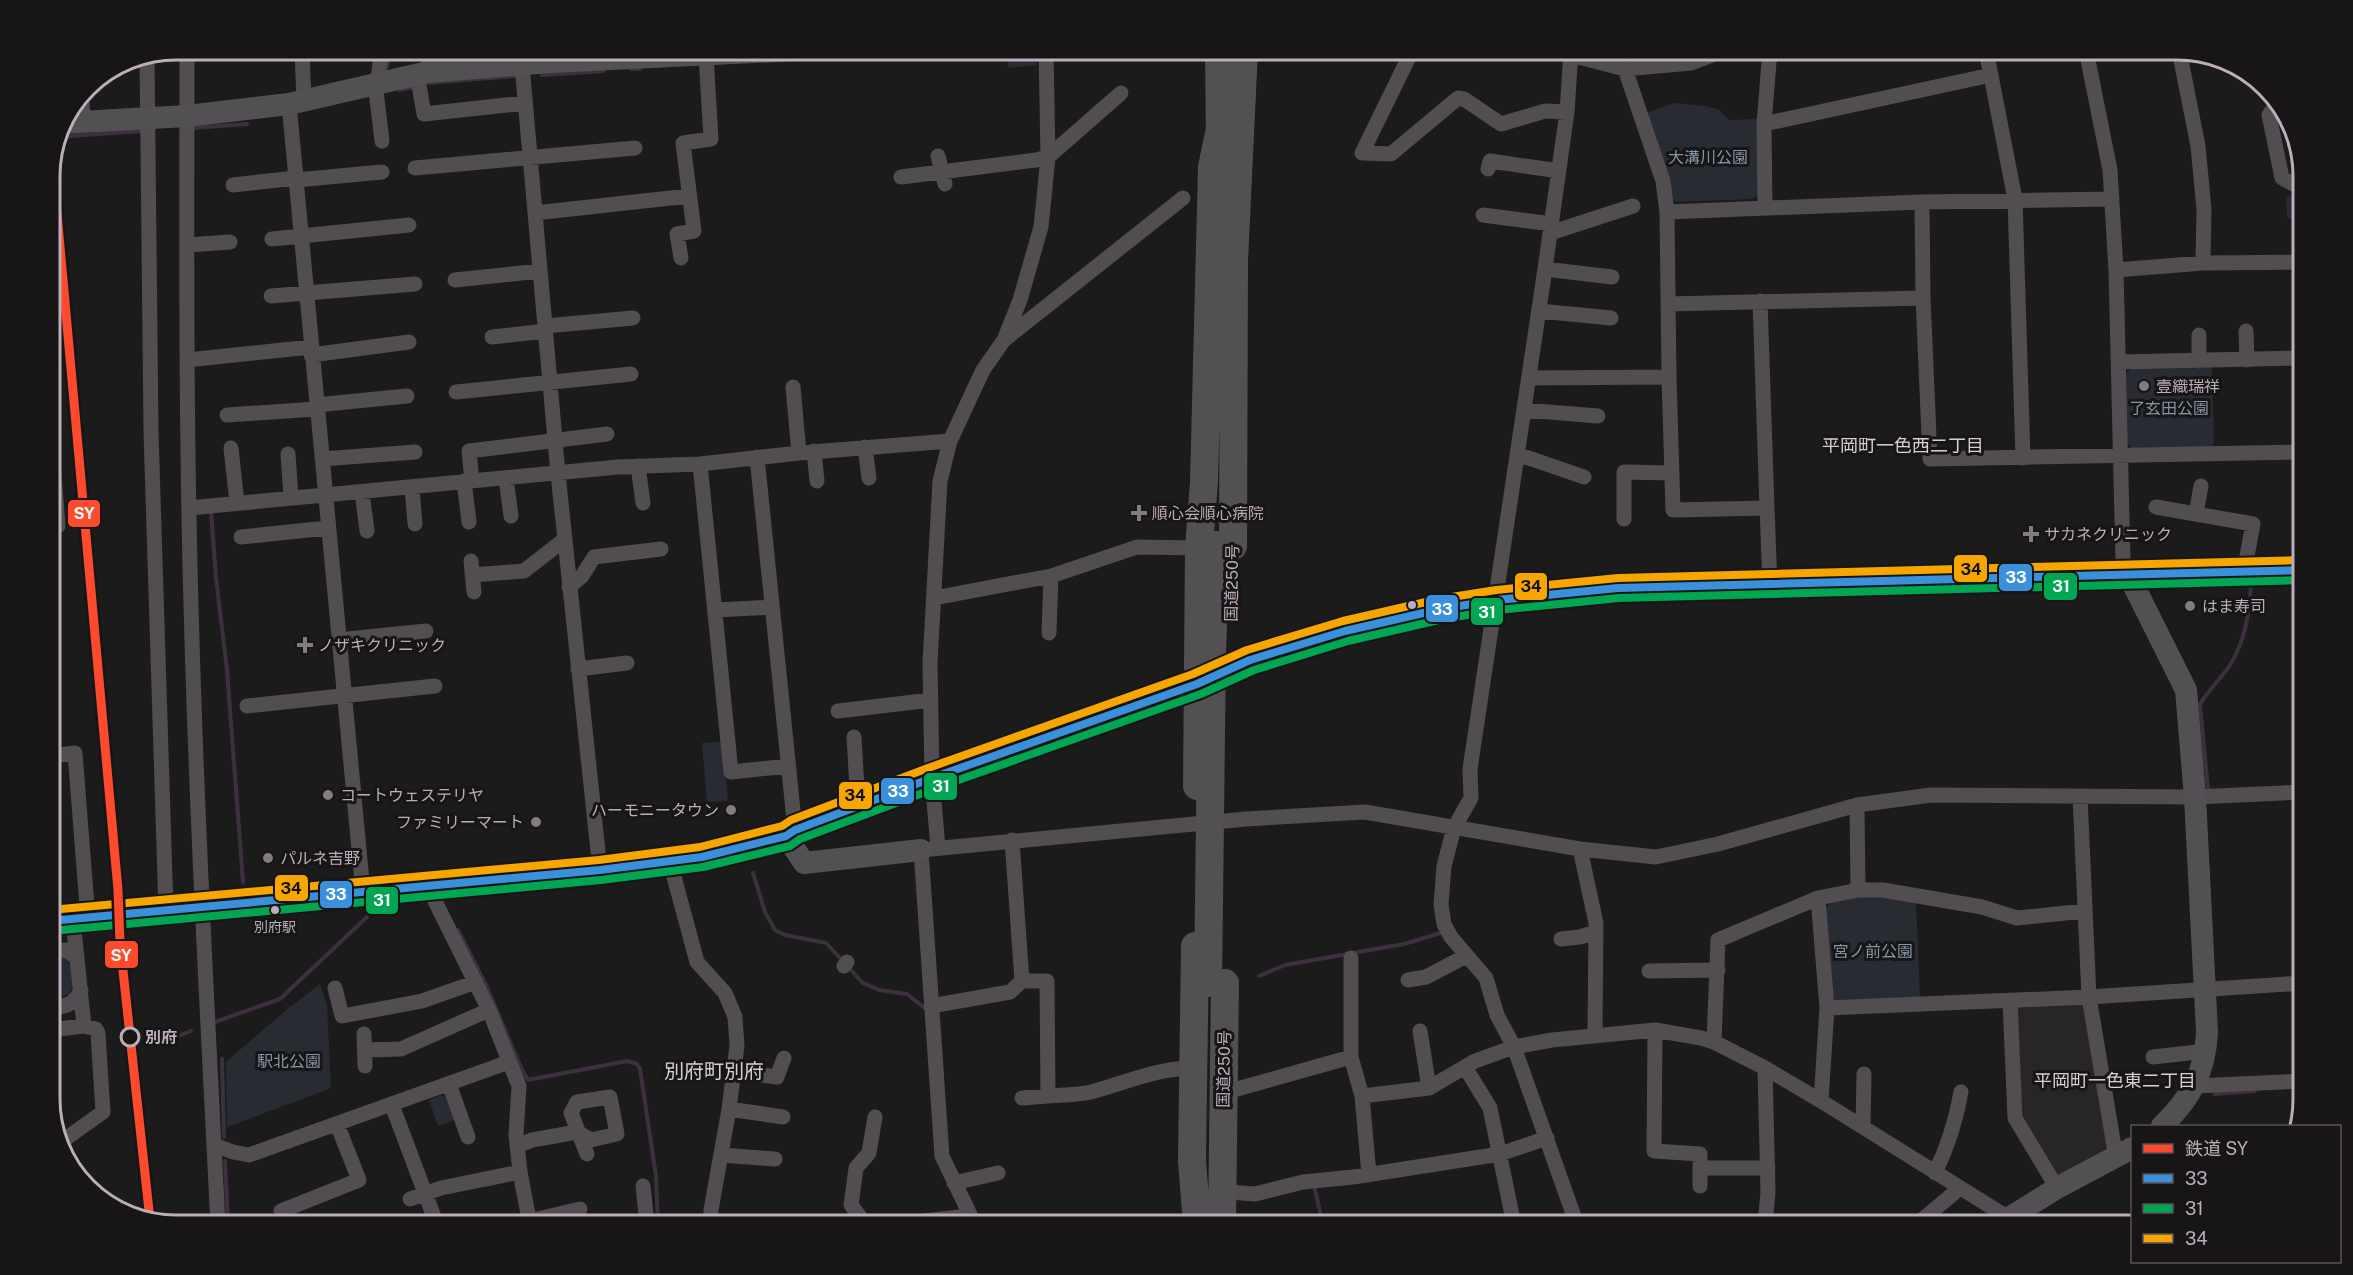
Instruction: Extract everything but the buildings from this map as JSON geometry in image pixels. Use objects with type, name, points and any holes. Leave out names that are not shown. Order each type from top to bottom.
[{"type":"highway","name":"国道250号","points":[[1216,546],[1219,60]]},
{"type":"highway","name":"国道250号","points":[[1222,1215],[1212,652],[1244,60]]},
{"type":"highway","points":[[1196,1215],[1192,1161],[1198,824],[1197,684],[1216,546]]},
{"type":"highway","name":"国道250号","points":[[1205,1215],[1216,983]]},
{"type":"main road","points":[[73,123],[187,117],[296,103],[376,85],[425,65],[522,65],[539,60]]},
{"type":"main road","points":[[60,920],[600,870],[702,857],[790,833],[932,778],[1197,684],[1250,660],[1345,631],[1441,609],[1497,600],[1618,588],[2293,570]]},
{"type":"main road","points":[[2128,574],[2187,690],[2195,796],[2208,1032],[2206,1051],[2195,1086],[2177,1111],[2163,1125]]},
{"type":"main road","points":[[790,833],[804,863],[929,849]]},
{"type":"main road","points":[[2023,1215],[2057,1188],[2124,1153]]},
{"type":"street","points":[[187,60],[189,508],[203,907],[217,1215]]},
{"type":"street","points":[[301,60],[296,103],[296,179],[363,892]]},
{"type":"street","points":[[380,60],[376,85],[382,141]]},
{"type":"street","points":[[681,258],[677,234],[694,231],[689,196],[675,144],[711,140],[700,60]]},
{"type":"street","points":[[969,1215],[937,1151],[931,1006],[929,849],[932,778],[931,700],[940,481],[950,441],[983,370],[1004,340],[1020,300],[1041,227],[1048,156],[1046,60]]},
{"type":"street","points":[[1408,60],[1362,153],[1391,154],[1458,98],[1464,99],[1501,124],[1545,111],[1567,112]]},
{"type":"street","points":[[1570,60],[1567,112],[1551,229],[1470,769],[1471,798],[1454,828],[1444,866],[1441,905],[1444,924],[1466,956],[1486,978],[1497,1015],[1514,1047],[1573,1215]]},
{"type":"street","points":[[1596,60],[1625,69],[1691,63],[1699,60]]},
{"type":"street","points":[[1765,208],[1764,124],[1769,60]]},
{"type":"street","points":[[1988,60],[2015,200],[2023,458]]},
{"type":"street","points":[[2088,60],[2104,130],[2110,170],[2116,270],[2123,560],[2128,574]]},
{"type":"street","points":[[2182,60],[2198,146],[2204,209],[2204,263]]},
{"type":"street","points":[[147,64],[151,432],[166,911]]},
{"type":"street","points":[[425,65],[424,114],[525,103]]},
{"type":"street","points":[[522,65],[564,540],[600,870]]},
{"type":"street","points":[[1625,69],[1663,181],[1667,212],[1673,510],[1767,508]]},
{"type":"street","points":[[1764,124],[1991,75]]},
{"type":"street","points":[[900,177],[943,178],[1048,156],[1121,93]]},
{"type":"street","points":[[2273,110],[2269,115],[2282,178],[2293,184]]},
{"type":"street","points":[[415,168],[530,158],[606,144],[635,148]]},
{"type":"street","points":[[938,156],[943,178]]},
{"type":"street","points":[[1488,169],[1490,160],[1559,171]]},
{"type":"street","points":[[233,185],[374,169]]},
{"type":"street","points":[[535,213],[689,196]]},
{"type":"street","points":[[1004,340],[1183,198]]},
{"type":"street","points":[[1667,212],[1922,202],[2112,199]]},
{"type":"street","points":[[1922,202],[1923,298],[1930,459],[2293,452]]},
{"type":"street","points":[[1483,215],[1551,229],[1633,206]]},
{"type":"street","points":[[272,239],[409,225]]},
{"type":"street","points":[[369,229],[372,245]]},
{"type":"street","points":[[187,245],[230,242]]},
{"type":"street","points":[[2116,270],[2204,263],[2293,262]]},
{"type":"street","points":[[1545,269],[1612,277]]},
{"type":"street","points":[[465,283],[540,271]]},
{"type":"street","points":[[271,296],[306,293],[379,293],[414,284]]},
{"type":"street","points":[[1668,304],[1923,298]]},
{"type":"street","points":[[1760,301],[1770,584]]},
{"type":"street","points":[[1539,311],[1611,318]]},
{"type":"street","points":[[492,337],[633,318]]},
{"type":"street","points":[[374,331],[375,346]]},
{"type":"street","points":[[2246,331],[2247,360]]},
{"type":"street","points":[[2199,335],[2199,361]]},
{"type":"street","points":[[187,360],[409,342]]},
{"type":"street","points":[[2118,362],[2293,358]]},
{"type":"street","points":[[464,386],[631,374]]},
{"type":"street","points":[[1529,378],[1669,377]]},
{"type":"street","points":[[793,387],[807,452],[817,481]]},
{"type":"street","points":[[227,415],[253,421],[316,407],[407,396]]},
{"type":"street","points":[[1524,410],[1598,416]]},
{"type":"street","points":[[470,522],[469,451],[607,434]]},
{"type":"street","points":[[189,508],[638,466],[700,464],[807,452],[950,441]]},
{"type":"street","points":[[322,459],[394,446],[415,452]]},
{"type":"street","points":[[865,447],[868,478]]},
{"type":"street","points":[[231,448],[237,503]]},
{"type":"street","points":[[288,454],[291,497]]},
{"type":"street","points":[[1517,454],[1584,477]]},
{"type":"street","points":[[757,457],[788,766],[790,833]]},
{"type":"street","points":[[700,464],[731,772],[788,766]]},
{"type":"street","points":[[638,466],[643,503]]},
{"type":"street","points":[[1624,519],[1616,500],[1624,472],[1672,473]]},
{"type":"street","points":[[506,478],[511,516]]},
{"type":"street","points":[[2196,514],[2201,486]]},
{"type":"street","points":[[412,487],[416,524]]},
{"type":"street","points":[[362,492],[367,531]]},
{"type":"street","points":[[2156,507],[2253,524],[2244,572]]},
{"type":"street","points":[[240,537],[327,528]]},
{"type":"street","points":[[474,592],[471,568],[524,571],[564,540]]},
{"type":"street","points":[[934,598],[1051,576],[1137,546],[1216,546]]},
{"type":"street","points":[[569,587],[582,576],[594,557],[639,557],[661,549]]},
{"type":"street","points":[[1048,633],[1051,576]]},
{"type":"street","points":[[715,610],[772,606]]},
{"type":"street","points":[[338,640],[419,636]]},
{"type":"street","points":[[578,669],[627,663]]},
{"type":"street","points":[[247,706],[266,710],[344,694],[435,686]]},
{"type":"street","points":[[838,711],[931,700]]},
{"type":"street","points":[[854,737],[858,806]]},
{"type":"street","points":[[60,755],[75,753],[81,919],[77,958],[84,1026]]},
{"type":"street","points":[[929,849],[1246,819],[1365,812],[1580,849],[1656,857],[1719,844],[1857,805],[1930,795],[2195,796],[2293,792]]},
{"type":"street","points":[[2080,796],[2089,997],[2124,1153]]},
{"type":"street","points":[[1857,805],[1858,890]]},
{"type":"street","points":[[1012,840],[1022,981]]},
{"type":"street","points":[[1580,849],[1596,923],[1595,1035]]},
{"type":"street","points":[[670,861],[697,962],[725,993],[735,1017],[736,1046],[729,1108],[711,1215]]},
{"type":"street","points":[[427,885],[489,1010],[504,1033],[509,1062],[519,1086],[517,1146],[528,1215]]},
{"type":"street","points":[[1714,1042],[1718,940],[1818,898],[1858,890],[1883,890],[1982,907],[2017,918],[2085,911]]},
{"type":"street","points":[[1818,898],[1827,1008],[1821,1101]]},
{"type":"street","points":[[1561,939],[1596,932]]},
{"type":"street","points":[[60,950],[66,950],[77,958]]},
{"type":"street","points":[[1408,980],[1428,982],[1466,956]]},
{"type":"street","points":[[1351,958],[1351,1057],[1362,1096],[1369,1175]]},
{"type":"street","points":[[1649,971],[1718,970]]},
{"type":"street","points":[[931,1006],[1010,992],[1022,981],[1047,981],[1048,1096]]},
{"type":"street","points":[[335,988],[342,1016],[422,1001],[476,982]]},
{"type":"street","points":[[1827,1008],[2089,997],[2293,984]]},
{"type":"street","points":[[60,1005],[70,1004],[77,999],[81,990]]},
{"type":"street","points":[[2010,1000],[2015,1118],[2057,1188]]},
{"type":"street","points":[[365,1066],[365,1042],[400,1049],[489,1010]]},
{"type":"street","points":[[60,1029],[84,1026],[96,1029],[103,1112],[66,1138]]},
{"type":"street","points":[[1655,1030],[1654,1150],[1700,1154],[1700,1186]]},
{"type":"street","points":[[1362,1096],[1428,1088],[1464,1068],[1514,1047],[1595,1035],[1655,1030],[1714,1042],[1765,1068],[2003,1215]]},
{"type":"street","points":[[1420,1031],[1428,1088]]},
{"type":"street","points":[[2153,1057],[2206,1051]]},
{"type":"street","points":[[1237,1089],[1304,1068],[1351,1057]]},
{"type":"street","points":[[733,1071],[777,1077],[784,1058]]},
{"type":"street","points":[[214,1145],[249,1155],[509,1062]]},
{"type":"street","points":[[1022,1098],[1090,1092],[1175,1068],[1193,1068]]},
{"type":"street","points":[[1464,1068],[1490,1108],[1512,1215]]},
{"type":"street","points":[[1765,1068],[1768,1168],[1766,1215]]},
{"type":"street","points":[[1863,1127],[1864,1074]]},
{"type":"street","points":[[2195,1086],[2293,1082]]},
{"type":"street","points":[[449,1084],[468,1137]]},
{"type":"street","points":[[1935,1173],[1947,1148],[1957,1116],[1961,1092]]},
{"type":"street","points":[[392,1105],[434,1215]]},
{"type":"street","points":[[729,1108],[783,1117]]},
{"type":"street","points":[[858,1215],[851,1205],[856,1168],[869,1153],[875,1117]]},
{"type":"street","points":[[281,1211],[359,1180],[337,1124]]},
{"type":"street","points":[[517,1146],[532,1140],[577,1132],[587,1154]]},
{"type":"street","points":[[1229,1192],[1255,1194],[1303,1182],[1369,1175],[1500,1154],[1547,1138]]},
{"type":"street","points":[[721,1155],[775,1159]]},
{"type":"street","points":[[1701,1168],[1768,1168]]},
{"type":"street","points":[[410,1199],[425,1193],[520,1172]]},
{"type":"street","points":[[954,1183],[998,1173]]},
{"type":"street","points":[[643,1186],[646,1215]]},
{"type":"street","points":[[1929,1215],[1960,1188]]},
{"type":"street","points":[[550,1215],[570,1207]]},
{"type":"shaded area","points":[[2086,1001],[2107,1147],[2101,1154],[2056,1182],[2018,1117],[2013,1003]]},
{"type":"green space","points":[[1007,60],[1035,60],[1037,65],[1008,68]]},
{"type":"green space","name":"大溝川公園","points":[[1675,103],[1718,109],[1730,120],[1757,119],[1758,195],[1752,199],[1676,202],[1669,194],[1646,113]]},
{"type":"green space","points":[[2292,192],[2293,221],[2287,217],[2286,197],[2292,196]]},
{"type":"green space","name":"了玄田公園","points":[[2212,366],[2214,448],[2134,450],[2126,442],[2125,375],[2132,368]]},
{"type":"green space","points":[[723,742],[728,801],[707,802],[702,743]]},
{"type":"green space","name":"宮ノ前公園","points":[[1871,894],[1916,901],[1920,998],[1837,1002],[1830,995],[1826,908],[1833,899]]},
{"type":"green space","points":[[64,956],[72,969],[73,984],[69,994],[60,997],[60,957]]},
{"type":"green space","name":"駅北公園","points":[[320,984],[327,1005],[331,1088],[227,1127],[226,1062]]},
{"type":"green space","points":[[441,1095],[449,1099],[457,1119],[438,1126],[429,1100]]},
{"type":"waterway","points":[[387,67],[389,60]]},
{"type":"waterway","points":[[631,69],[640,69]]},
{"type":"waterway","points":[[542,75],[604,71]]},
{"type":"waterway","points":[[428,83],[515,76]]},
{"type":"waterway","points":[[399,90],[415,87]]},
{"type":"waterway","points":[[194,128],[247,124]]},
{"type":"waterway","points":[[67,136],[141,131]]},
{"type":"waterway","points":[[211,512],[227,670],[243,882]]},
{"type":"waterway","points":[[2210,790],[2208,790],[2200,704],[2237,653],[2246,624],[2251,584]]},
{"type":"waterway","points":[[753,873],[765,912],[775,930],[785,935],[826,943],[842,960]]},
{"type":"waterway","points":[[212,1023],[280,999],[367,917]]},
{"type":"waterway","points":[[458,930],[486,985],[528,1080],[627,1061],[637,1064],[640,1069],[656,1176],[658,1215]]},
{"type":"waterway","points":[[1259,976],[1285,965],[1404,944],[1444,932]]},
{"type":"waterway","points":[[847,966],[863,983],[879,990],[907,994],[927,1010]]},
{"type":"waterway","points":[[156,1045],[191,1031]]},
{"type":"waterway","points":[[222,1059],[224,1137]]},
{"type":"waterway","points":[[2215,1094],[2255,1091]]},
{"type":"waterway","points":[[225,1161],[228,1215]]},
{"type":"waterway","points":[[1314,1185],[1321,1215]]},
{"type":"rail line","name":"SY","points":[[60,247],[118,890],[120,943],[149,1212]]},
{"type":"transit line","name":"34","points":[[60,909],[599,860],[700,847],[782,826],[791,820],[928,768],[1193,674],[1247,650],[1343,621],[1439,599],[1496,590],[1618,578],[2293,560]]},
{"type":"transit line","name":"33","points":[[60,920],[600,870],[702,857],[786,836],[795,830],[932,778],[1197,684],[1250,660],[1345,631],[1441,609],[1497,600],[1618,588],[2293,570]]},
{"type":"transit line","name":"31","points":[[60,930],[601,880],[703,867],[790,846],[800,839],[936,788],[1201,694],[1254,670],[1348,641],[1443,619],[1498,610],[1619,598],[2293,580]]},
{"type":"place","name":"壹織瑞祥","points":[[2144,386]]},
{"type":"place","name":"順心会順心病院","points":[[1139,513]]},
{"type":"place","name":"サカネクリニック","points":[[2031,534]]},
{"type":"place","name":"はま寿司","points":[[2190,606]]},
{"type":"place","name":"ノザキクリニック","points":[[305,645]]},
{"type":"place","name":"コートウェステリヤ","points":[[328,795]]},
{"type":"place","name":"ハーモニータウン","points":[[731,810]]},
{"type":"place","name":"ファミリーマート","points":[[536,822]]},
{"type":"place","name":"パルネ吉野","points":[[268,858]]},
{"type":"place","name":"別府駅","points":[[275,910]]},
{"type":"place","name":"別府","points":[[130,1037]]},
{"type":"district","name":"平岡町一色西二丁目","points":[[1903,445]]},
{"type":"district","name":"別府町別府","points":[[714,1071]]},
{"type":"district","name":"平岡町一色東二丁目","points":[[2115,1080]]}]
